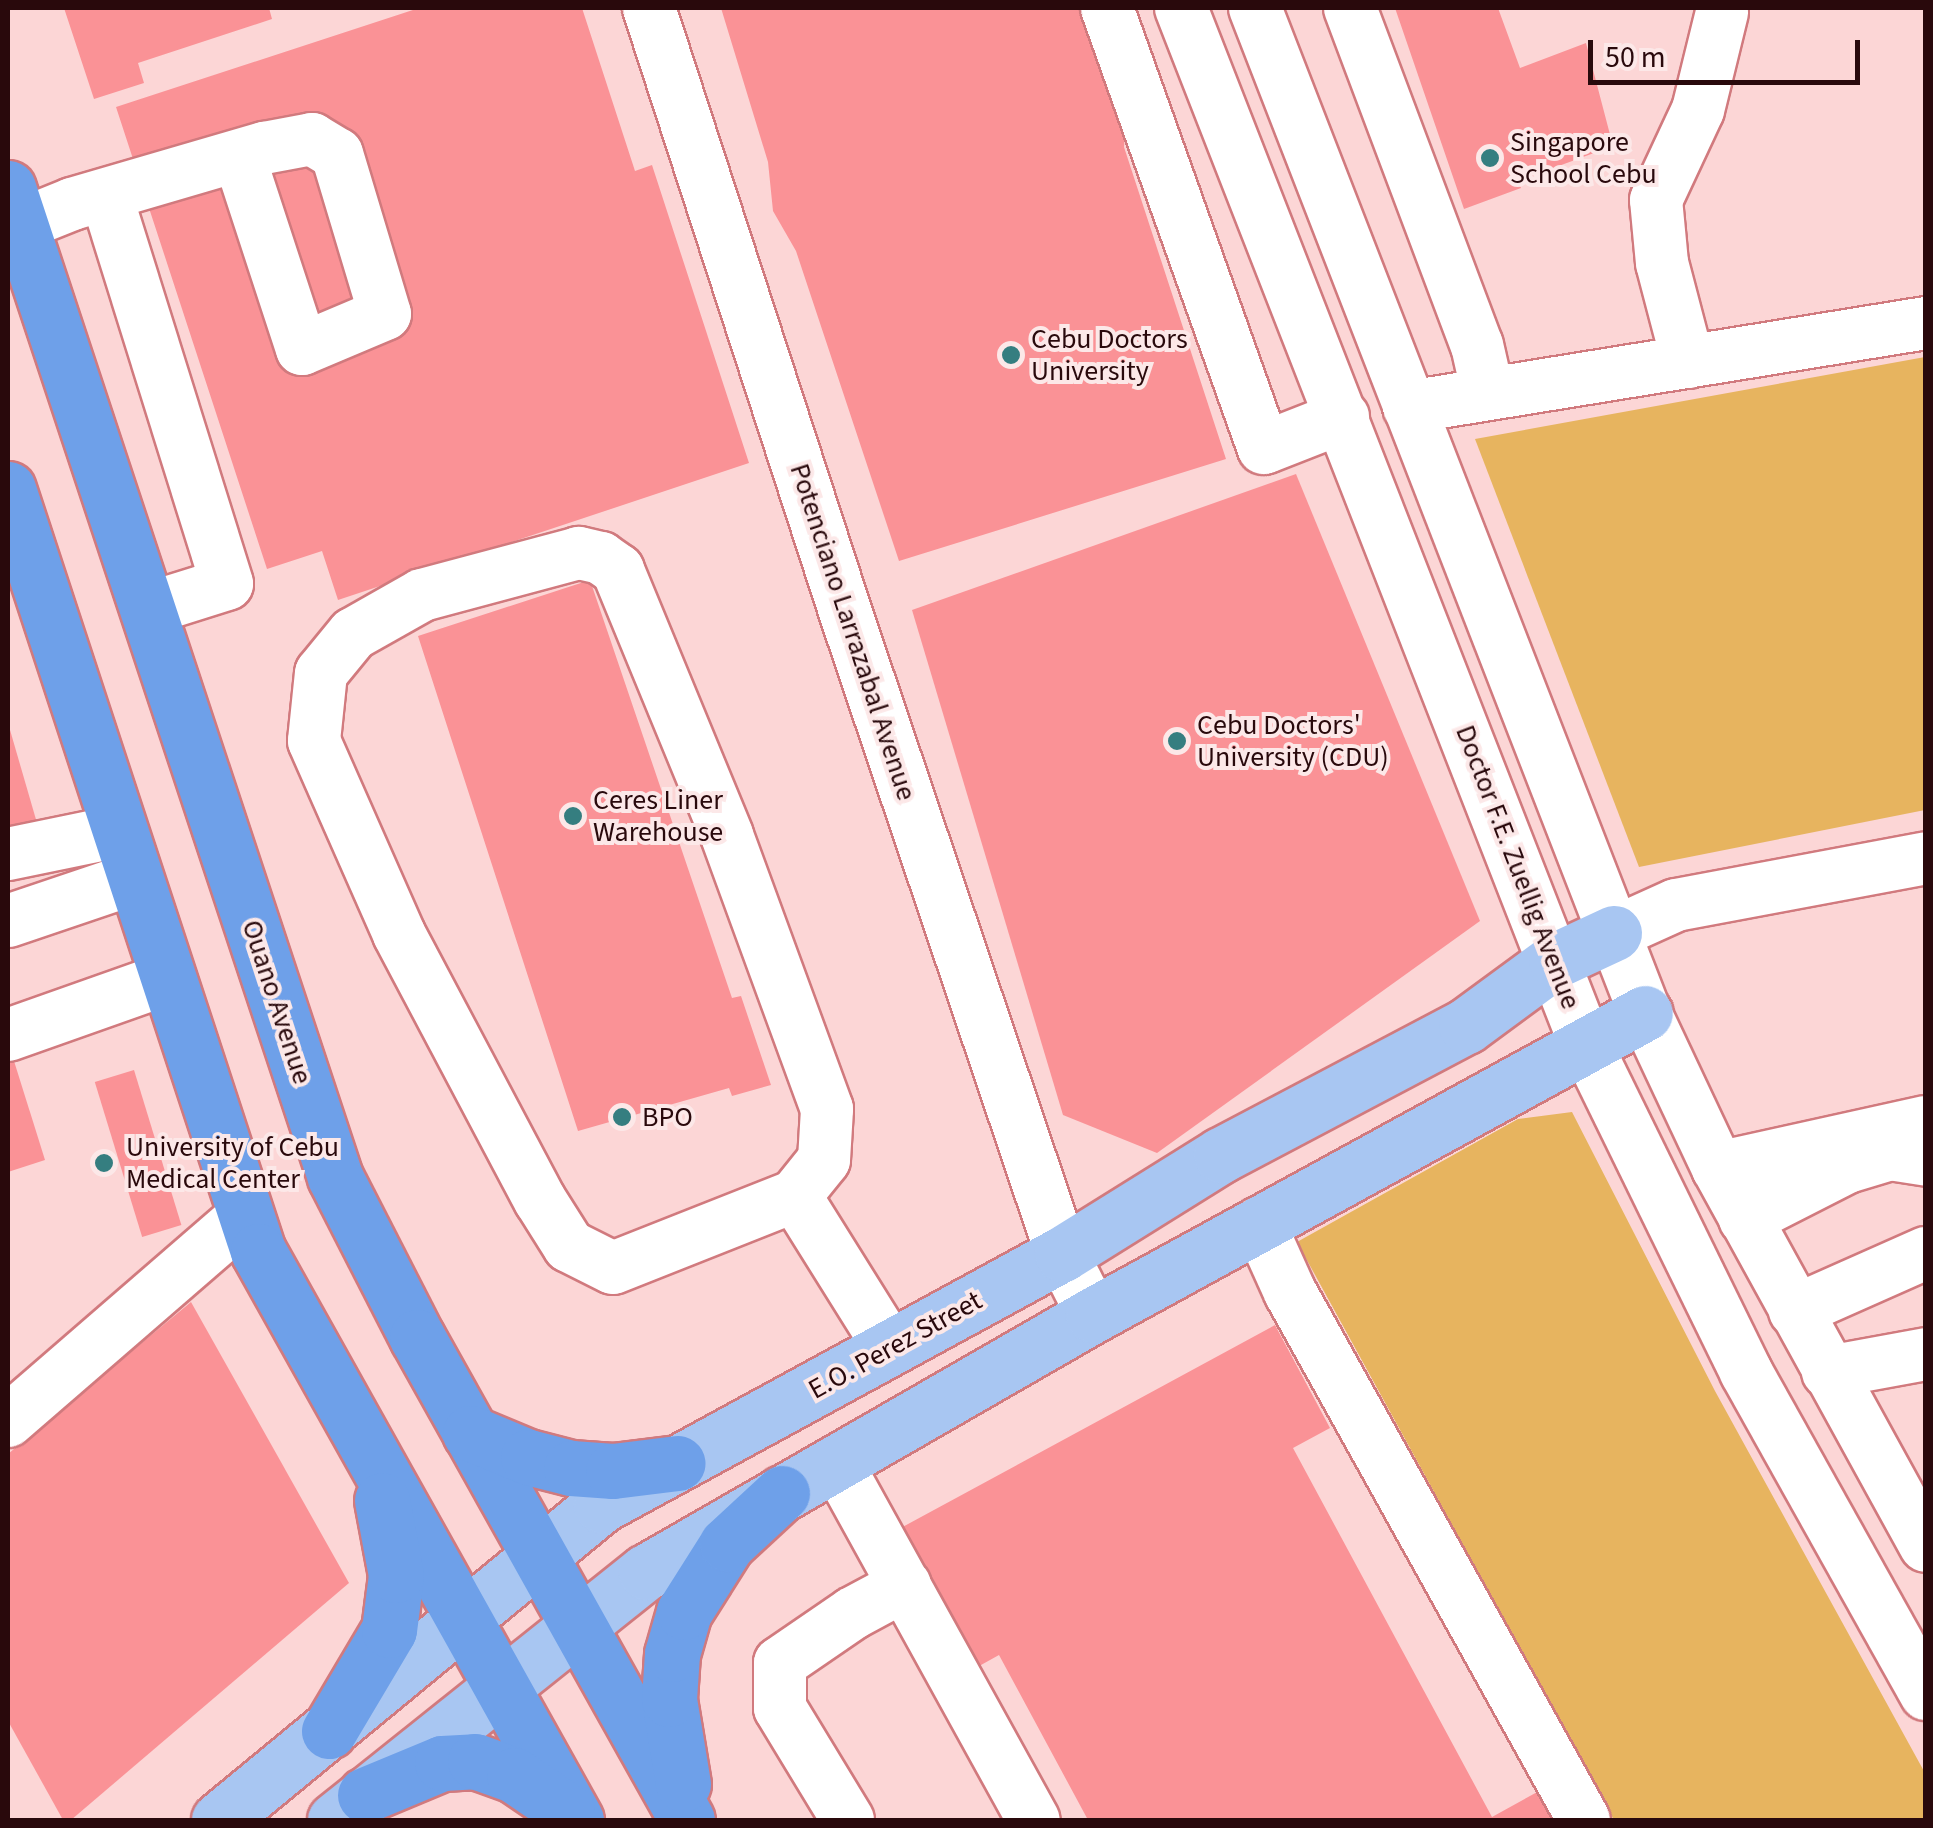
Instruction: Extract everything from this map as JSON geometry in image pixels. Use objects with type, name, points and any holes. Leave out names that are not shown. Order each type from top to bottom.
[{"type":"highway","name":"Ouano Avenue","points":[[14,207],[28,322],[147,609],[334,1177],[470,1433],[691,1820]]},
{"type":"highway","points":[[8,488],[258,1251],[575,1818]]},
{"type":"highway","points":[[470,1433],[528,1457],[571,1468],[613,1470],[678,1463]]},
{"type":"highway","points":[[329,1731],[382,1645],[396,1592],[391,1535],[361,1435]]},
{"type":"highway","points":[[691,1820],[670,1723],[669,1678],[678,1629],[709,1566],[744,1526],[782,1493]]},
{"type":"highway","points":[[350,1808],[442,1763],[475,1761],[530,1784],[575,1818]]},
{"type":"main road","name":"E.O. Perez Street","points":[[219,1820],[601,1505],[1062,1254],[1221,1155],[1466,1026],[1556,960],[1614,933]]},
{"type":"main road","points":[[350,1808],[646,1572],[1093,1315],[1644,1013]]},
{"type":"street","name":"Potenciano Larrazabal Avenue","points":[[649,8],[846,614],[1062,1254],[1093,1315]]},
{"type":"street","points":[[1107,8],[1264,448],[1342,417]]},
{"type":"street","name":"Doctor F.E. Zuellig Avenue","points":[[1181,8],[1586,1045],[1746,1372],[1926,1694]]},
{"type":"street","points":[[1256,8],[1644,1013],[1718,1168],[1926,1546]]},
{"type":"street","points":[[1350,8],[1478,345],[1488,394]]},
{"type":"street","points":[[1688,362],[1662,263],[1656,200],[1698,110],[1722,12]]},
{"type":"street","points":[[1151,131],[1219,104]]},
{"type":"street","points":[[14,207],[106,194],[239,156]]},
{"type":"street","points":[[106,194],[227,584],[147,609]]},
{"type":"street","points":[[1409,408],[1926,322]]},
{"type":"street","points":[[578,553],[601,558],[618,570],[727,836],[827,1109],[824,1160],[796,1196],[613,1268],[569,1246],[540,1200],[399,934],[314,741],[321,672],[353,634],[422,595],[578,553]]},
{"type":"street","points":[[8,854],[127,854]]},
{"type":"street","points":[[8,921],[127,854]]},
{"type":"street","points":[[1614,933],[1676,905],[1926,858]]},
{"type":"street","points":[[8,1035],[168,978]]},
{"type":"street","points":[[1718,1168],[1926,1122]]},
{"type":"street","points":[[1746,1218],[1847,1168],[1890,1154],[1926,1160]]},
{"type":"street","points":[[796,1196],[890,1348]]},
{"type":"street","points":[[8,1421],[246,1215]]},
{"type":"street","points":[[1259,1223],[1290,1292],[1584,1820]]},
{"type":"street","points":[[1795,1311],[1926,1252]]},
{"type":"street","points":[[1828,1372],[1926,1354]]},
{"type":"street","points":[[836,1462],[1034,1820]]},
{"type":"street","points":[[848,1820],[780,1708],[780,1663],[905,1584]]},
{"type":"shaded area","points":[[1925,357],[1925,810],[1639,867],[1475,439]]},
{"type":"shaded area","points":[[1572,1112],[1715,1391],[1925,1773],[1925,1820],[1614,1820],[1297,1242],[1518,1119]]},
{"type":"building","points":[[64,8],[269,8],[272,19],[138,63],[144,83],[94,99]]},
{"type":"building","points":[[419,8],[582,8],[635,171],[652,165],[749,463],[338,600],[322,551],[267,569],[116,107]]},
{"type":"building","name":"Cebu Doctors University","points":[[721,8],[1081,8],[1126,121],[1124,147],[1226,459],[899,561],[796,251],[773,211],[768,162]]},
{"type":"building","points":[[1395,8],[1498,8],[1520,68],[1586,43],[1613,146],[1518,181],[1521,188],[1464,209]]},
{"type":"building","points":[[1296,474],[1480,921],[1157,1153],[1063,1115],[912,610]]},
{"type":"building","name":"Ceres Liner Warehouse","points":[[590,580],[732,998],[741,996],[771,1085],[732,1096],[729,1088],[578,1131],[418,636]]},
{"type":"building","points":[[8,723],[37,823],[8,831]]},
{"type":"building","points":[[14,1061],[45,1160],[8,1172],[8,1063]]},
{"type":"building","points":[[134,1070],[181,1225],[142,1237],[95,1082]]},
{"type":"building","points":[[191,1302],[349,1583],[71,1820],[63,1820],[8,1721],[8,1454]]},
{"type":"building","points":[[1275,1325],[1330,1428],[1293,1448],[1492,1817],[1550,1785],[1569,1820],[1088,1820],[999,1655],[972,1670],[897,1530]]},
{"type":"place","name":"Singapore School Cebu","points":[[1490,158]]},
{"type":"place","name":"Cebu Doctors University","points":[[1011,355]]},
{"type":"place","name":"Cebu Doctors' University (CDU)","points":[[1177,741]]},
{"type":"place","name":"Ceres Liner Warehouse","points":[[573,816]]},
{"type":"place","name":"BPO","points":[[622,1117]]},
{"type":"place","name":"University of Cebu Medical Center","points":[[104,1163]]}]
